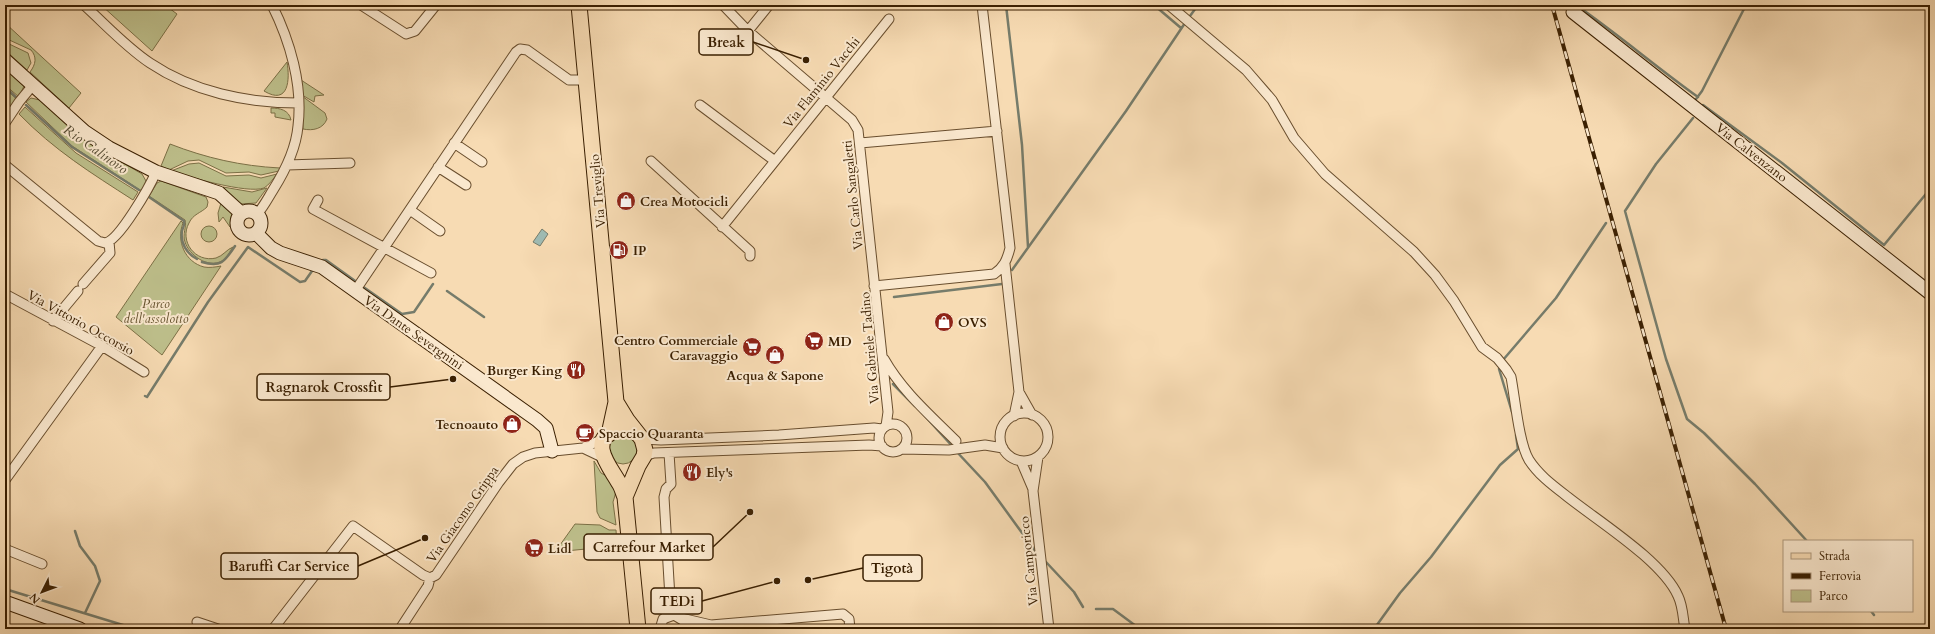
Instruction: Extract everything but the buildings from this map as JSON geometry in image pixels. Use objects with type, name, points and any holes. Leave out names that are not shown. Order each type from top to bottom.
[{"type":"main road","name":"Via Treviglio","points":[[579,5],[616,402]]},
{"type":"main road","points":[[616,402],[607,436],[602,448],[605,461],[619,483],[625,497],[638,629]]},
{"type":"main road","points":[[616,402],[644,444],[641,461],[625,497]]},
{"type":"main road","points":[[607,436],[620,429],[626,429],[640,437]]},
{"type":"main road","points":[[605,461],[618,471],[625,472],[641,461]]},
{"type":"street","points":[[84,5],[149,63],[180,80],[206,90],[238,98],[298,103]]},
{"type":"street","points":[[258,213],[283,174],[298,125],[296,84],[288,42],[272,5]]},
{"type":"street","points":[[361,5],[406,34],[415,31],[436,5]]},
{"type":"street","name":"Via Carlo Sangaletti","points":[[723,5],[748,30],[852,120],[858,130],[874,286]]},
{"type":"street","points":[[748,30],[769,5]]},
{"type":"street","points":[[982,5],[1010,248],[1005,264],[1019,392],[1014,416]]},
{"type":"street","points":[[1169,5],[1246,70],[1272,100],[1294,138],[1326,174],[1414,252],[1435,274],[1454,301],[1482,347],[1506,369],[1511,377],[1523,445],[1528,459],[1536,470],[1551,484],[1649,559],[1668,580],[1679,597],[1685,629]]},
{"type":"street","name":"Via Calvenzano","points":[[1573,12],[1930,294]]},
{"type":"street","name":"Via Flaminio Vacchi","points":[[722,227],[889,19]]},
{"type":"street","points":[[358,286],[518,50],[527,50],[569,80],[586,80]]},
{"type":"street","points":[[5,60],[85,132],[109,148],[156,172],[219,193],[241,213]]},
{"type":"street","points":[[5,123],[33,85]]},
{"type":"street","points":[[700,106],[775,161]]},
{"type":"street","points":[[860,143],[997,130]]},
{"type":"street","points":[[454,143],[482,162]]},
{"type":"street","points":[[651,161],[750,251],[750,256]]},
{"type":"street","points":[[287,165],[350,163]]},
{"type":"street","points":[[5,165],[98,241],[109,242],[115,238],[145,194],[156,172]]},
{"type":"street","points":[[438,167],[466,185]]},
{"type":"street","points":[[318,200],[314,209],[431,273]]},
{"type":"street","points":[[251,210],[258,213],[262,223],[256,233],[248,235],[241,232],[237,225],[238,216],[241,213],[251,210]]},
{"type":"street","points":[[410,210],[440,231]]},
{"type":"street","name":"Via Dante Severgnini","points":[[256,233],[276,250],[322,267],[358,286],[403,323],[544,425],[552,451]]},
{"type":"street","points":[[53,321],[110,253],[109,242]]},
{"type":"street","name":"Via Gabriele Tadino","points":[[884,428],[888,412],[874,286],[994,274],[1005,264]]},
{"type":"street","name":"Via Vittorio Occorsio","points":[[5,294],[102,346],[144,372]]},
{"type":"street","points":[[5,480],[102,346]]},
{"type":"street","points":[[882,356],[893,376],[906,392],[956,441]]},
{"type":"street","points":[[1019,392],[1032,415]]},
{"type":"street","name":"Via Gabriele Tadino","points":[[888,412],[898,425]]},
{"type":"street","points":[[1023,413],[1032,415],[1043,422],[1048,434],[1046,448],[1038,457],[1029,461],[1021,461],[1011,457],[1003,448],[1000,435],[1004,424],[1014,416],[1023,413]]},
{"type":"street","points":[[640,437],[661,440],[779,435],[884,428],[898,425],[904,429],[907,438],[930,451]]},
{"type":"street","points":[[884,428],[879,439],[885,450],[893,452],[902,449],[930,451],[985,445],[1003,448]]},
{"type":"street","points":[[779,435],[780,448]]},
{"type":"street","points":[[985,445],[1000,435]]},
{"type":"street","name":"Via Giacomo Grippa","points":[[400,629],[428,586],[430,578],[436,574],[513,464],[523,457],[535,453],[583,448],[607,436]]},
{"type":"street","points":[[902,449],[907,438]]},
{"type":"street","points":[[641,461],[669,452],[869,445],[882,446]]},
{"type":"street","points":[[583,448],[605,461]]},
{"type":"street","points":[[660,629],[661,622],[666,616],[670,598],[664,497],[666,489],[671,484],[669,452]]},
{"type":"street","name":"Via Camporicco","points":[[1038,457],[1033,491],[1049,629]]},
{"type":"street","name":"Via Camporicco","points":[[1021,461],[1033,491]]},
{"type":"street","name":"Via Giacomo Grippa","points":[[273,629],[353,526],[423,575],[430,578]]},
{"type":"street","points":[[5,549],[42,564]]},
{"type":"street","points":[[670,598],[679,617],[686,624],[686,629]]},
{"type":"street","points":[[5,602],[80,629]]},
{"type":"street","points":[[666,616],[679,617],[711,625],[843,614],[848,619],[850,629]]},
{"type":"street","points":[[197,622],[218,629]]},
{"type":"street","points":[[692,629],[701,622]]},
{"type":"green space","points":[[101,5],[165,5],[177,14],[152,51]]},
{"type":"green space","points":[[5,23],[81,93],[69,108],[30,72],[35,61],[33,53],[31,50],[5,38]]},
{"type":"green space","points":[[5,42],[28,53],[31,63],[27,70],[5,50]]},
{"type":"green space","points":[[287,62],[288,83],[283,93],[279,95],[272,95],[264,91]]},
{"type":"green space","points":[[5,68],[24,86],[19,97],[5,85]]},
{"type":"green space","points":[[301,80],[324,95],[315,96],[314,102],[302,95]]},
{"type":"green space","points":[[5,89],[18,100],[12,109],[5,102]]},
{"type":"green space","points":[[302,96],[325,113],[327,119],[320,127],[310,130],[303,129]]},
{"type":"green space","points":[[31,98],[40,100],[110,155],[142,174],[146,181],[143,190],[140,190],[72,146],[26,102]]},
{"type":"green space","points":[[25,107],[76,153],[138,192],[133,200],[59,150],[32,127],[19,114]]},
{"type":"green space","points":[[271,108],[284,110],[291,120],[275,117],[275,113],[271,113]]},
{"type":"green space","points":[[170,144],[224,160],[280,168],[279,171],[261,175],[249,172],[226,173],[199,160],[188,161],[169,170],[161,166]]},
{"type":"green space","points":[[199,163],[226,176],[249,175],[261,178],[277,174],[264,188],[245,189],[218,184],[171,171],[189,164]]},
{"type":"green space","points":[[161,181],[206,197],[208,202],[207,207],[191,220],[186,230],[186,237],[191,249],[196,254],[208,259],[216,258],[233,247],[224,260],[217,263],[205,262],[190,252],[184,239],[185,220],[149,196],[157,183]]},
{"type":"green space","points":[[223,187],[252,192],[267,188],[256,203],[240,204]]},
{"type":"green space","points":[[221,203],[232,213],[230,227],[223,217],[219,222],[218,213]]},
{"type":"green space","name":"Parco dell'assolotto","points":[[181,221],[183,223],[181,230],[182,244],[187,256],[192,261],[204,267],[221,266],[162,355],[116,317]]},
{"type":"green space","points":[[209,226],[215,228],[217,234],[215,240],[209,242],[203,240],[201,234],[203,228]]},
{"type":"green space","points":[[623,436],[633,440],[637,450],[633,460],[623,464],[613,460],[609,450],[613,440]]},
{"type":"green space","points":[[594,461],[601,473],[610,478],[616,492],[613,502],[616,525],[600,518],[597,512]]},
{"type":"green space","points":[[575,524],[600,525],[609,530],[616,530],[617,546],[555,552]]},
{"type":"water","points":[[542,229],[548,234],[540,246],[533,242]]},
{"type":"waterway","points":[[1006,5],[1022,145],[1028,247]]},
{"type":"waterway","points":[[1154,5],[1181,28]]},
{"type":"waterway","points":[[1190,16],[1198,5]]},
{"type":"waterway","points":[[1576,5],[1698,97]]},
{"type":"waterway","points":[[1696,99],[1702,91],[1746,5]]},
{"type":"waterway","points":[[1012,270],[1126,111],[1185,23]]},
{"type":"waterway","name":"Rio Calinovo","points":[[5,87],[18,99]]},
{"type":"waterway","name":"Rio Calinovo","points":[[26,105],[72,147],[139,190]]},
{"type":"waterway","points":[[1702,106],[1703,105],[1782,163],[1884,245],[1930,189]]},
{"type":"waterway","points":[[1693,118],[1656,164],[1625,211],[1666,359],[1687,419],[1704,433],[1755,484],[1806,540]]},
{"type":"waterway","name":"Rio Calinovo","points":[[149,197],[184,221],[182,231],[183,244],[187,251],[197,259]]},
{"type":"waterway","points":[[1503,360],[1556,298],[1606,223]]},
{"type":"waterway","name":"Rio Calinovo","points":[[202,262],[208,264],[218,264],[228,256],[235,246]]},
{"type":"waterway","points":[[145,396],[147,397],[208,302],[248,247],[300,282],[305,281],[312,271]]},
{"type":"waterway","points":[[323,260],[326,260],[358,283]]},
{"type":"waterway","points":[[362,286],[402,314],[414,312],[433,284]]},
{"type":"waterway","points":[[894,297],[1002,284]]},
{"type":"waterway","points":[[447,291],[484,317]]},
{"type":"waterway","points":[[1499,369],[1512,412]]},
{"type":"waterway","points":[[893,384],[915,406]]},
{"type":"waterway","points":[[924,415],[953,447]]},
{"type":"waterway","points":[[1374,629],[1400,593],[1431,557],[1500,465],[1518,449],[1516,435]]},
{"type":"waterway","points":[[956,451],[985,482],[1036,552]]},
{"type":"waterway","points":[[75,531],[80,546],[95,566],[100,581],[85,613]]},
{"type":"waterway","points":[[1046,562],[1074,592],[1083,607]]},
{"type":"waterway","points":[[5,589],[136,629]]},
{"type":"waterway","points":[[1096,609],[1113,609],[1140,629]]},
{"type":"railway","points":[[1552,5],[1726,629]]},
{"type":"place","name":"Break","points":[[806,60]]},
{"type":"place","name":"Crea Motocicli","points":[[626,201]]},
{"type":"place","name":"IP","points":[[619,250]]},
{"type":"place","name":"OVS","points":[[944,322]]},
{"type":"place","name":"MD","points":[[814,341]]},
{"type":"place","name":"Centro Commerciale Caravaggio","points":[[752,347]]},
{"type":"place","name":"Acqua & Sapone","points":[[775,355]]},
{"type":"place","name":"Burger King","points":[[576,370]]},
{"type":"place","name":"Ragnarok Crossfit","points":[[453,379]]},
{"type":"place","name":"Tecnoauto","points":[[512,424]]},
{"type":"place","name":"Spaccio Quaranta","points":[[585,433]]},
{"type":"place","name":"Ely's","points":[[692,472]]},
{"type":"place","name":"Carrefour Market","points":[[750,512]]},
{"type":"place","name":"Baruffi Car Service","points":[[425,538]]},
{"type":"place","name":"Lidl","points":[[534,548]]},
{"type":"place","name":"Tigotà","points":[[808,580]]},
{"type":"place","name":"TEDi","points":[[777,581]]}]
